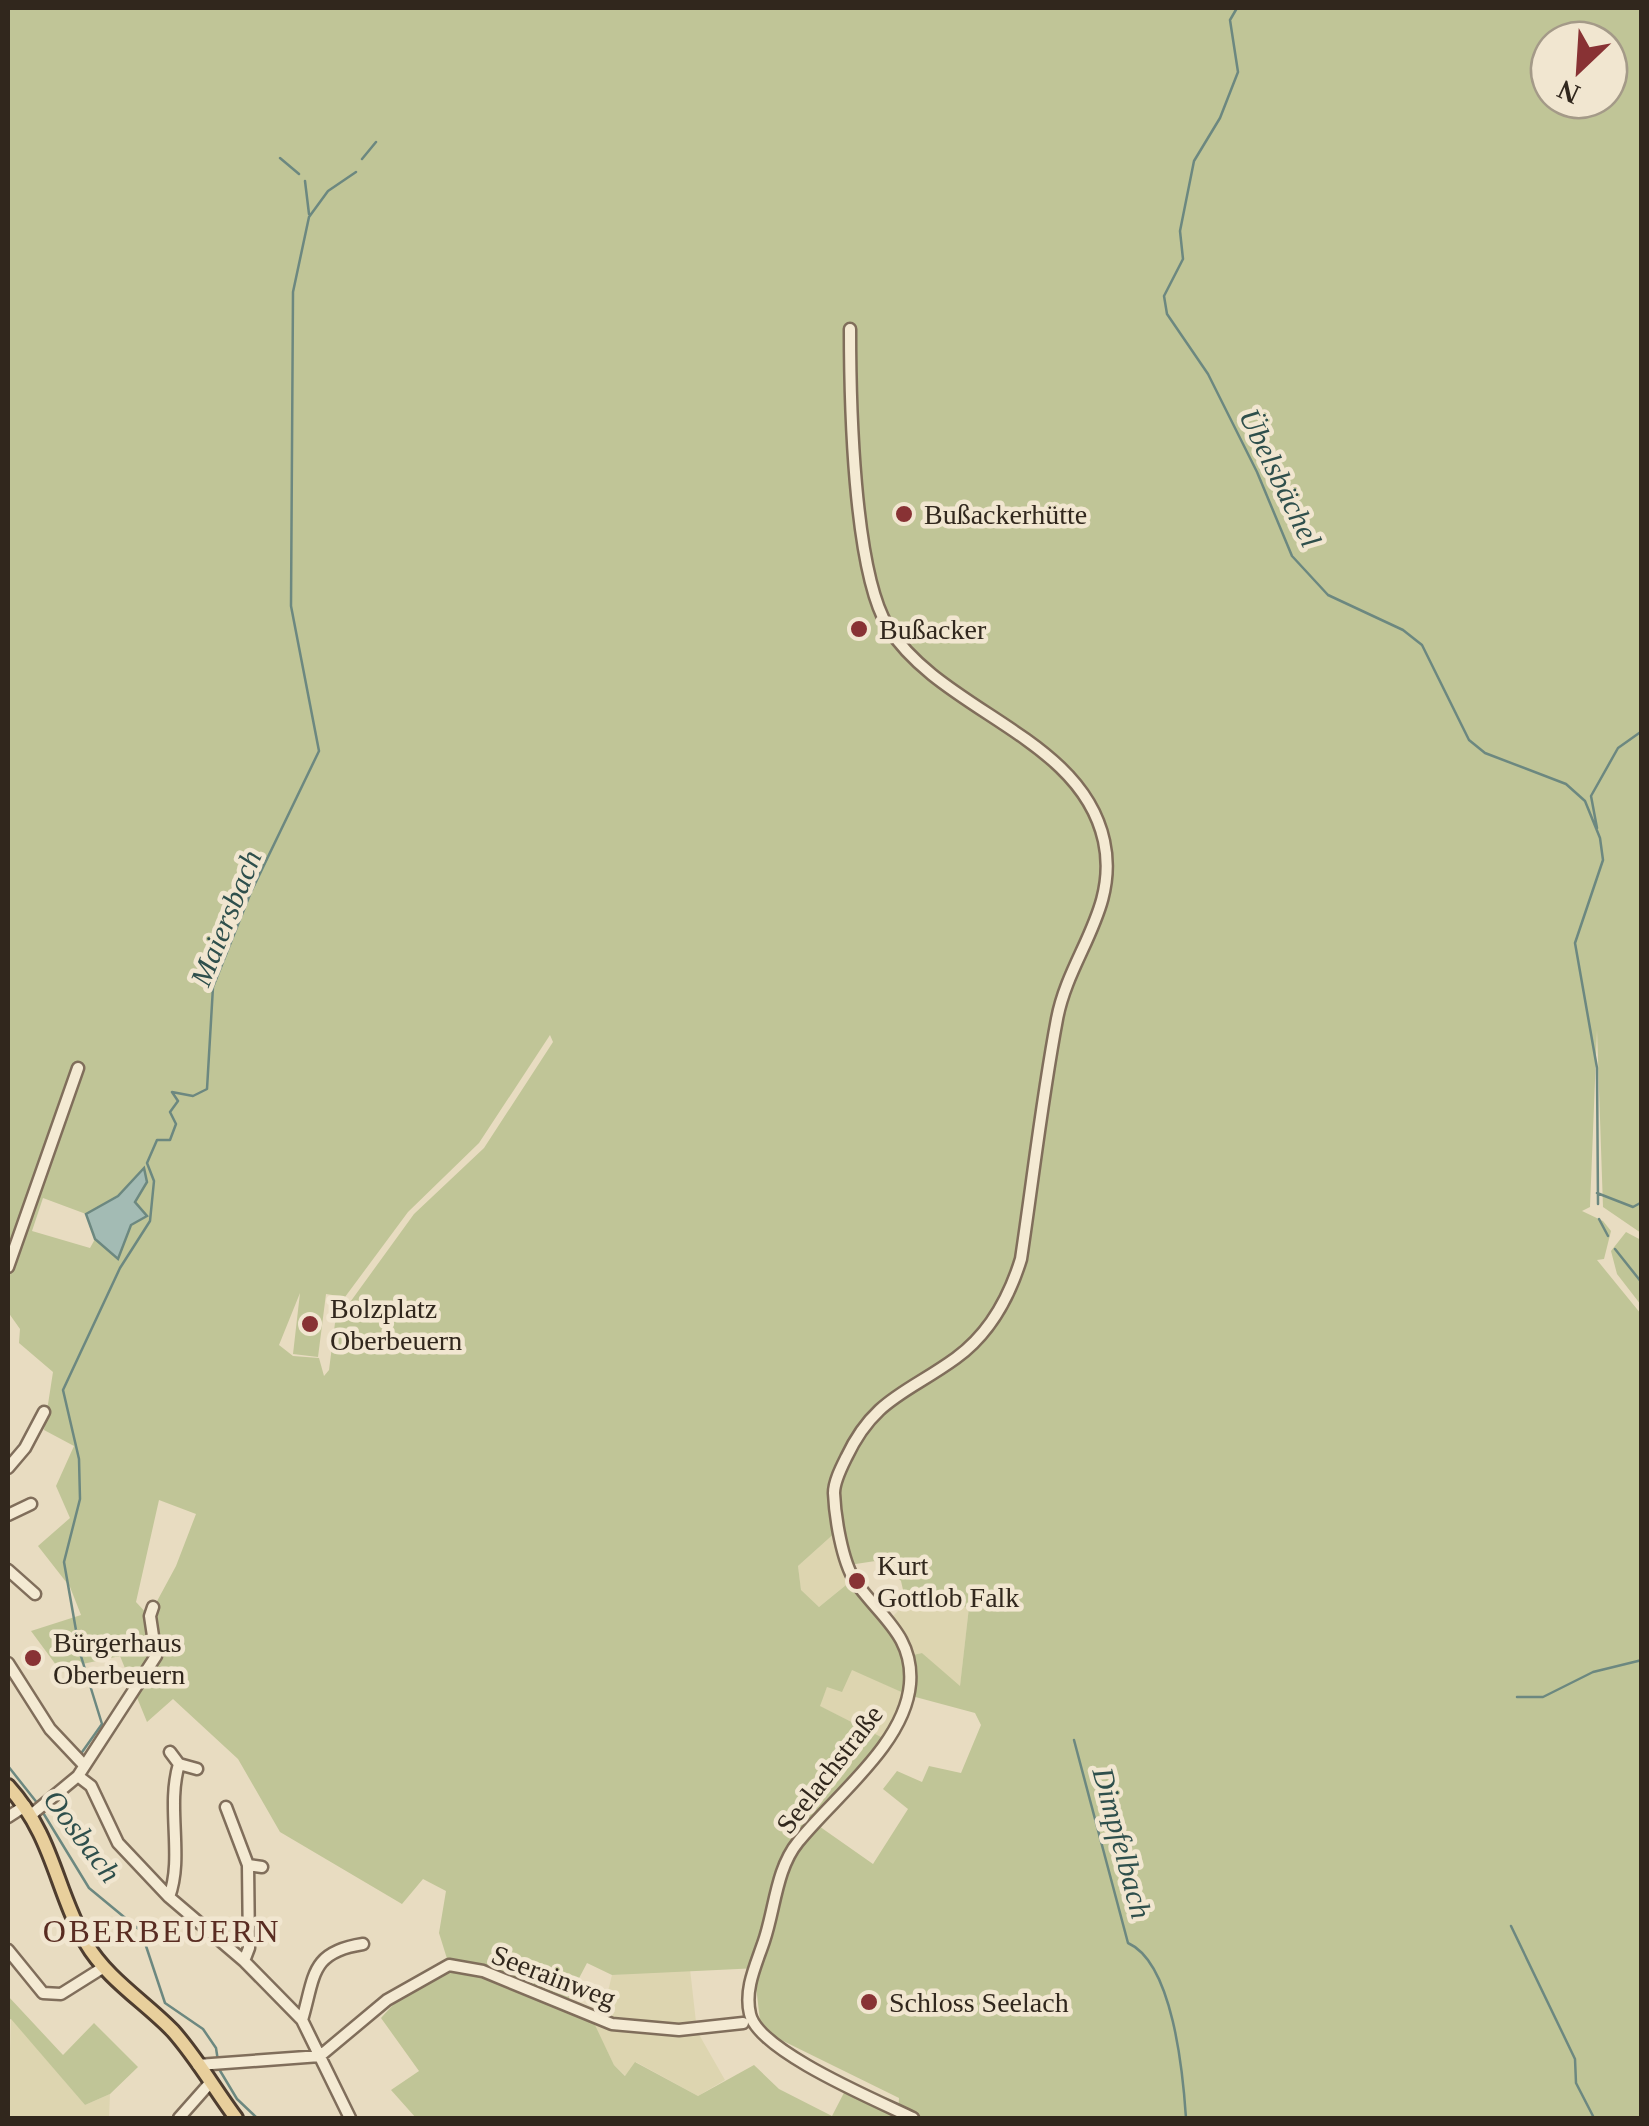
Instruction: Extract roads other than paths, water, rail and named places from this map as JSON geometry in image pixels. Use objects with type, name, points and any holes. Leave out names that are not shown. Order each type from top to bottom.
[{"type":"main road","points":[[8,1786],[34,1809],[86,1942],[104,1967],[203,2063],[210,2083],[236,2118]]},
{"type":"street","name":"Seelachstraße","points":[[850,329],[854,455],[868,560],[885,624],[934,679],[994,715],[1074,780],[1098,820],[1108,868],[1100,918],[1080,953],[1057,1018],[1021,1259],[1012,1287],[990,1324],[965,1351],[902,1389],[879,1409],[853,1444],[834,1491],[850,1572],[896,1627],[905,1645],[910,1674],[908,1695],[892,1731],[786,1860],[749,1984],[750,2020],[764,2036],[802,2061],[912,2118]]},
{"type":"street","points":[[8,1267],[78,1068]]},
{"type":"street","points":[[8,1468],[25,1448],[44,1412]]},
{"type":"street","points":[[8,1515],[31,1504]]},
{"type":"street","points":[[8,1570],[35,1594]]},
{"type":"street","points":[[8,1817],[34,1809],[81,1770],[156,1656],[150,1616],[153,1607]]},
{"type":"street","points":[[8,1662],[91,1786],[118,1842],[169,1897],[244,1961],[302,2020],[350,2118]]},
{"type":"street","points":[[170,1752],[179,1764],[196,1770]]},
{"type":"street","points":[[169,1897],[174,1884],[172,1824],[179,1764]]},
{"type":"street","points":[[226,1807],[248,1864],[249,1948],[244,1961]]},
{"type":"street","points":[[248,1864],[262,1867]]},
{"type":"street","points":[[302,2020],[316,1966],[330,1951],[363,1944]]},
{"type":"street","points":[[8,1950],[43,1993],[61,1994],[104,1967]]},
{"type":"street","name":"Seerainweg","points":[[320,2056],[386,2000],[449,1965],[483,1971],[612,2024],[678,2030],[743,2023]]},
{"type":"street","points":[[203,2063],[320,2056]]},
{"type":"street","points":[[179,2118],[210,2083]]},
{"type":"water","points":[[144,1168],[147,1182],[135,1202],[147,1216],[131,1225],[118,1259],[95,1239],[86,1214],[118,1196]]},
{"type":"waterway","name":"Übelsbächel","points":[[1237,8],[1230,20],[1238,72],[1220,118],[1194,161],[1180,231],[1183,259],[1164,296],[1167,314],[1208,374],[1257,472],[1292,556],[1328,595],[1403,630],[1422,645],[1469,740],[1485,753],[1566,784],[1585,801],[1600,838],[1603,860],[1575,943],[1597,1068],[1598,1204]]},
{"type":"waterway","points":[[362,159],[376,142]]},
{"type":"waterway","points":[[280,158],[299,174]]},
{"type":"waterway","name":"Maiersbach","points":[[80,1755],[102,1724],[80,1653],[64,1562],[80,1499],[79,1459],[63,1390],[120,1268],[150,1221],[154,1181],[147,1163],[157,1140],[170,1140],[176,1124],[170,1112],[178,1101],[172,1092],[193,1096],[207,1089],[213,987],[251,892],[319,751],[291,606],[293,292],[309,217],[328,191],[356,172]]},
{"type":"waterway","points":[[305,181],[309,214]]},
{"type":"waterway","points":[[1597,828],[1591,796],[1618,748],[1642,731]]},
{"type":"waterway","points":[[1597,1193],[1633,1207],[1642,1202]]},
{"type":"waterway","name":"Übelsbächel","points":[[1599,1219],[1608,1236]]},
{"type":"waterway","name":"Übelsbächel","points":[[1615,1249],[1642,1283]]},
{"type":"waterway","points":[[1517,1697],[1543,1697],[1593,1672],[1642,1660]]},
{"type":"waterway","name":"Dimpfelbach","points":[[1074,1740],[1128,1943],[1143,1954],[1156,1972],[1173,2021],[1186,2118]]},
{"type":"waterway","name":"Oosbach","points":[[8,1766],[38,1804]]},
{"type":"waterway","name":"Oosbach","points":[[42,1811],[89,1888],[141,1931],[165,2003],[203,2029],[216,2048],[218,2061]]},
{"type":"waterway","points":[[1511,1926],[1575,2059],[1576,2083],[1594,2118]]},
{"type":"waterway","name":"Oosbach","points":[[219,2069],[237,2099],[257,2118]]},
{"type":"place","name":"Bußackerhütte","points":[[904,514]]},
{"type":"place","name":"Bußacker","points":[[859,629]]},
{"type":"place","name":"Bolzplatz Oberbeuern","points":[[310,1324]]},
{"type":"place","name":"Kurt Gottlob Falk","points":[[857,1581]]},
{"type":"place","name":"Bürgerhaus Oberbeuern","points":[[33,1658]]},
{"type":"place","name":"Schloss Seelach","points":[[869,2002]]},
{"type":"district","name":"OBERBEUERN","points":[[162,1931]]}]
